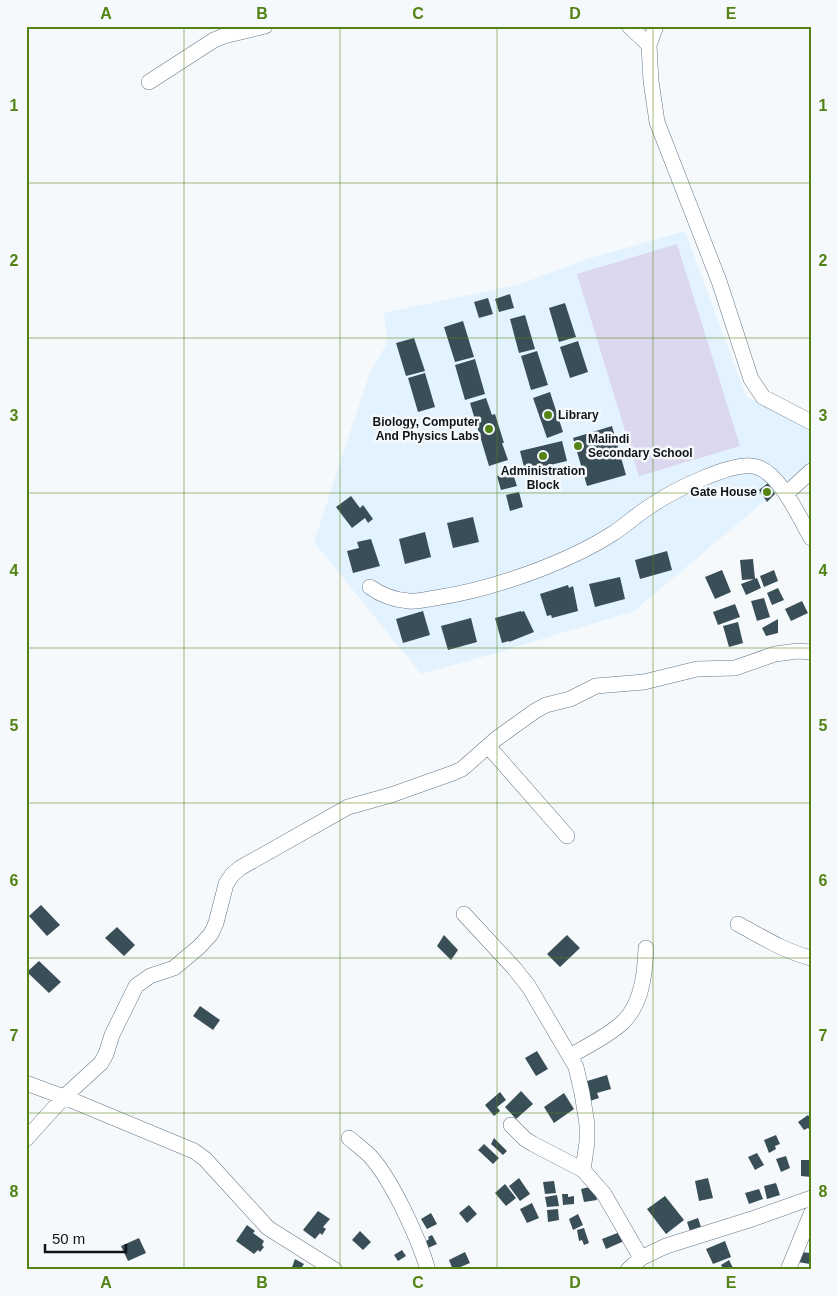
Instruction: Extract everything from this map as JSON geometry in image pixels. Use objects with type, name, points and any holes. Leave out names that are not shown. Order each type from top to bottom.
[{"type":"street","points":[[149,82],[214,40],[264,26]]},
{"type":"street","points":[[629,26],[649,45]]},
{"type":"street","points":[[656,26],[649,45],[651,81],[657,122],[719,281],[751,379],[763,397],[811,422]]},
{"type":"street","points":[[370,587],[379,593],[410,602],[451,596],[516,578],[555,562],[612,534],[670,494],[728,468],[744,465],[764,470],[786,494],[811,538]]},
{"type":"street","points":[[786,494],[811,471]]},
{"type":"street","points":[[26,1139],[64,1097],[101,1063],[112,1035],[136,986],[150,976],[174,968],[211,934],[216,923],[226,884],[232,874],[240,868],[348,807],[391,795],[462,769],[488,746],[535,711],[546,705],[570,699],[596,686],[644,682],[697,669],[735,668],[776,654],[798,651],[811,652]]},
{"type":"street","points":[[488,746],[567,836]]},
{"type":"street","points":[[464,914],[522,977],[576,1068],[580,1080],[587,1124],[587,1142],[583,1170]]},
{"type":"street","points":[[738,924],[789,951],[811,958]]},
{"type":"street","points":[[570,1056],[625,1021],[639,996],[643,981],[646,948]]},
{"type":"street","points":[[26,1083],[194,1151],[205,1159],[264,1224],[275,1233],[335,1270]]},
{"type":"street","points":[[511,1125],[525,1139],[583,1170],[604,1194],[641,1258]]},
{"type":"street","points":[[349,1138],[370,1157],[388,1183],[410,1225],[428,1270]]},
{"type":"street","points":[[628,1270],[641,1258],[675,1243],[811,1198]]},
{"type":"street","points":[[788,1270],[811,1214]]},
{"type":"shaded area","name":"Malindi Secondary School","points":[[685,231],[746,396],[811,431],[811,462],[634,611],[421,674],[314,542],[369,375],[387,343],[384,313],[521,284],[584,260]]},
{"type":"shaded area","points":[[677,244],[740,446],[639,476],[577,274]]},
{"type":"building","points":[[510,294],[514,308],[499,312],[495,299]]},
{"type":"building","points":[[488,298],[493,314],[479,318],[474,302]]},
{"type":"building","points":[[565,303],[576,337],[559,342],[549,308]]},
{"type":"building","points":[[525,315],[535,349],[519,353],[510,319]]},
{"type":"building","points":[[463,321],[474,357],[455,362],[444,327]]},
{"type":"building","points":[[414,338],[425,371],[406,376],[396,343]]},
{"type":"building","points":[[578,341],[588,372],[570,378],[560,347]]},
{"type":"building","points":[[537,351],[548,385],[531,390],[521,356]]},
{"type":"building","points":[[475,359],[485,394],[465,400],[455,365]]},
{"type":"building","points":[[425,373],[435,407],[418,412],[408,378]]},
{"type":"building","name":"Library","points":[[550,392],[563,432],[547,438],[533,398]]},
{"type":"building","name":"Biology, Computer And Physics Labs","points":[[486,398],[492,415],[495,414],[508,460],[489,466],[470,403]]},
{"type":"building","points":[[612,426],[626,475],[587,486],[573,438]]},
{"type":"building","name":"Administration Block","points":[[562,441],[567,461],[525,471],[520,451]]},
{"type":"building","points":[[512,471],[517,486],[501,490],[497,476]]},
{"type":"building","name":"Gate House","points":[[768,483],[775,494],[767,502],[759,490]]},
{"type":"building","points":[[519,492],[523,507],[510,511],[506,495]]},
{"type":"building","points":[[351,496],[360,508],[363,505],[373,519],[368,523],[365,518],[352,528],[336,507]]},
{"type":"building","points":[[473,517],[479,542],[453,548],[447,523]]},
{"type":"building","points":[[425,532],[431,557],[405,564],[399,539]]},
{"type":"building","points":[[371,539],[380,566],[353,573],[347,551],[359,548],[357,542]]},
{"type":"building","points":[[667,551],[672,570],[640,579],[635,560]]},
{"type":"building","points":[[753,559],[755,579],[742,580],[740,560]]},
{"type":"building","points":[[722,570],[731,592],[715,599],[705,577]]},
{"type":"building","points":[[774,570],[778,581],[764,587],[760,576]]},
{"type":"building","points":[[620,577],[625,599],[595,607],[589,584]]},
{"type":"building","points":[[757,578],[761,588],[746,595],[741,584]]},
{"type":"building","points":[[568,585],[569,588],[573,586],[578,611],[552,618],[551,615],[547,616],[540,594]]},
{"type":"building","points":[[778,588],[784,600],[772,605],[767,593]]},
{"type":"building","points":[[764,598],[770,617],[757,621],[751,601]]},
{"type":"building","points":[[802,601],[808,613],[791,621],[785,609]]},
{"type":"building","points":[[735,604],[740,617],[718,625],[713,612]]},
{"type":"building","points":[[423,611],[430,635],[403,643],[396,619]]},
{"type":"building","points":[[524,611],[534,632],[502,643],[495,618]]},
{"type":"building","points":[[471,618],[477,642],[448,650],[441,626]]},
{"type":"building","points":[[778,619],[778,633],[766,636],[762,628]]},
{"type":"building","points":[[738,622],[743,643],[729,647],[723,626]]},
{"type":"building","points":[[41,905],[60,925],[47,936],[29,916]]},
{"type":"building","points":[[117,927],[135,945],[124,956],[105,938]]},
{"type":"building","points":[[444,935],[458,950],[451,960],[437,946]]},
{"type":"building","points":[[567,935],[580,948],[560,967],[547,954]]},
{"type":"building","points":[[39,961],[61,982],[49,993],[27,972]]},
{"type":"building","points":[[200,1006],[220,1020],[213,1030],[193,1016]]},
{"type":"building","points":[[537,1051],[548,1069],[536,1076],[525,1058]]},
{"type":"building","points":[[607,1075],[611,1089],[597,1093],[599,1098],[590,1101],[584,1082]]},
{"type":"building","points":[[521,1091],[533,1104],[516,1119],[505,1107]]},
{"type":"building","points":[[500,1092],[506,1100],[497,1107],[500,1111],[494,1116],[485,1105]]},
{"type":"building","points":[[564,1093],[574,1109],[554,1123],[544,1107]]},
{"type":"building","points":[[808,1115],[811,1119],[811,1131],[808,1128],[804,1130],[798,1122]]},
{"type":"building","points":[[776,1135],[780,1144],[775,1146],[776,1149],[769,1153],[764,1140]]},
{"type":"building","points":[[494,1138],[507,1151],[503,1155],[491,1144]]},
{"type":"building","points":[[484,1144],[499,1158],[493,1164],[478,1150]]},
{"type":"building","points":[[757,1153],[764,1165],[755,1170],[748,1157]]},
{"type":"building","points":[[786,1156],[790,1168],[781,1172],[776,1159]]},
{"type":"building","points":[[801,1160],[811,1160],[811,1177],[801,1176]]},
{"type":"building","points":[[519,1178],[530,1194],[520,1201],[509,1186]]},
{"type":"building","points":[[708,1178],[713,1198],[699,1201],[695,1181]]},
{"type":"building","points":[[554,1181],[556,1193],[545,1194],[543,1182]]},
{"type":"building","points":[[776,1183],[780,1195],[767,1199],[764,1186]]},
{"type":"building","points":[[505,1184],[516,1198],[506,1206],[495,1193]]},
{"type":"building","points":[[594,1186],[597,1200],[584,1202],[581,1189]]},
{"type":"building","points":[[759,1189],[763,1199],[749,1204],[745,1193]]},
{"type":"building","points":[[562,1194],[568,1194],[568,1197],[574,1196],[574,1204],[563,1205]]},
{"type":"building","points":[[557,1195],[559,1206],[547,1207],[545,1197]]},
{"type":"building","points":[[665,1196],[684,1220],[666,1234],[647,1209]]},
{"type":"building","points":[[532,1203],[539,1218],[527,1223],[520,1209]]},
{"type":"building","points":[[469,1205],[477,1214],[467,1223],[459,1213]]},
{"type":"building","points":[[558,1209],[559,1220],[548,1222],[547,1210]]},
{"type":"building","points":[[318,1211],[330,1219],[323,1227],[326,1229],[322,1235],[320,1233],[315,1239],[303,1230]]},
{"type":"building","points":[[431,1213],[437,1224],[427,1229],[421,1219]]},
{"type":"building","points":[[578,1214],[583,1225],[573,1230],[569,1219]]},
{"type":"building","points":[[698,1218],[701,1227],[690,1231],[687,1222]]},
{"type":"building","points":[[247,1225],[255,1231],[253,1233],[264,1241],[262,1245],[264,1247],[260,1252],[258,1250],[254,1254],[236,1241]]},
{"type":"building","points":[[584,1228],[589,1243],[584,1245],[582,1240],[579,1241],[577,1230]]},
{"type":"building","points":[[360,1231],[371,1242],[363,1250],[352,1240]]},
{"type":"building","points":[[620,1232],[624,1241],[606,1249],[602,1239]]},
{"type":"building","points":[[432,1235],[437,1244],[428,1248],[425,1242]]},
{"type":"building","points":[[139,1238],[146,1253],[128,1261],[121,1246]]},
{"type":"building","points":[[725,1241],[731,1257],[713,1264],[706,1249]]},
{"type":"building","points":[[402,1250],[406,1256],[398,1261],[394,1255]]},
{"type":"building","points":[[465,1252],[470,1263],[453,1270],[449,1260]]},
{"type":"building","points":[[800,1252],[811,1253],[810,1264],[798,1262]]},
{"type":"building","points":[[295,1259],[304,1264],[302,1267],[309,1270],[291,1270]]},
{"type":"building","points":[[729,1260],[733,1268],[724,1270],[721,1265]]},
{"type":"place","name":"Library","points":[[548,415]]},
{"type":"place","name":"Biology, Computer And Physics Labs","points":[[489,429]]},
{"type":"place","name":"Malindi Secondary School","points":[[578,446]]},
{"type":"place","name":"Administration Block","points":[[543,456]]},
{"type":"place","name":"Gate House","points":[[767,492]]}]
